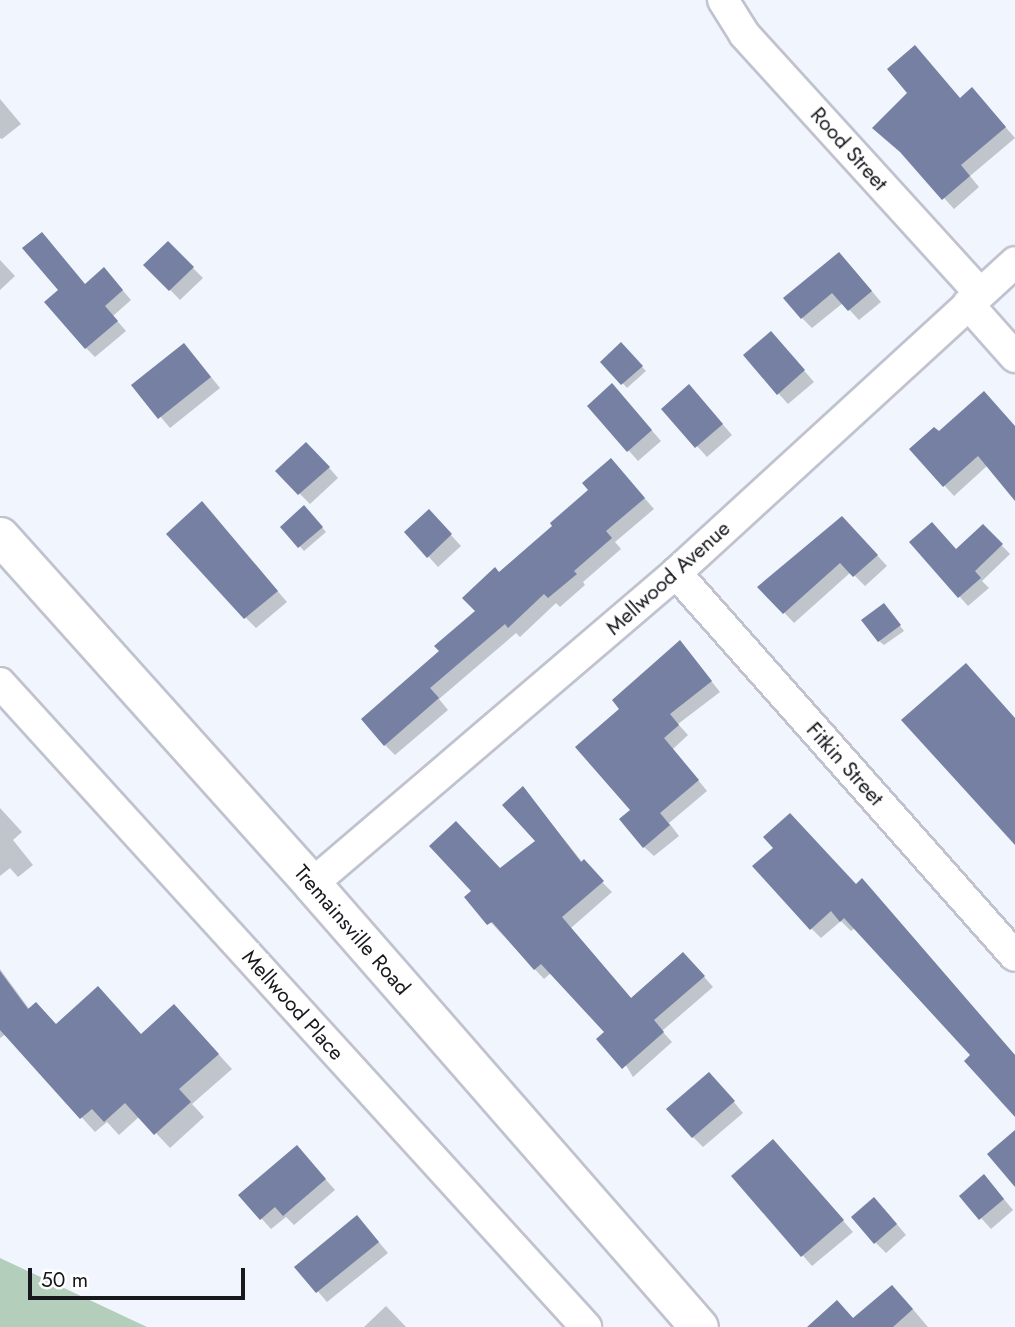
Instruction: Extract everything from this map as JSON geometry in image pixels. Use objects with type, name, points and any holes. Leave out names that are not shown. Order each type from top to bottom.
[{"type":"street","name":"Rood Street","points":[[723,0],[744,34],[974,299],[1015,357]]},
{"type":"street","name":"Mellwood Avenue","points":[[312,884],[676,573],[1015,262]]},
{"type":"street","name":"Tremainsville Road","points":[[0,536],[312,884],[699,1327]]},
{"type":"street","name":"Fitkin Street","points":[[676,573],[1015,956]]},
{"type":"street","name":"Mellwood Place","points":[[0,683],[586,1327]]},
{"type":"green space","points":[[0,1258],[147,1327],[0,1327]]},
{"type":"building","points":[[915,45],[960,98],[972,87],[1006,127],[961,165],[970,176],[942,200],[900,152],[872,128],[907,93],[887,69]]},
{"type":"building","points":[[42,232],[85,284],[104,267],[123,290],[105,306],[118,321],[85,349],[44,302],[58,290],[22,248]]},
{"type":"building","points":[[168,241],[194,267],[169,291],[143,265]]},
{"type":"building","points":[[839,252],[872,291],[848,311],[832,293],[801,319],[783,298]]},
{"type":"building","points":[[771,331],[805,370],[777,395],[743,355]]},
{"type":"building","points":[[621,342],[643,366],[621,385],[600,362]]},
{"type":"building","points":[[184,343],[211,377],[158,419],[131,385]]},
{"type":"building","points":[[612,383],[652,430],[627,452],[587,406]]},
{"type":"building","points":[[689,384],[723,424],[695,448],[661,409]]},
{"type":"building","points":[[984,391],[1015,426],[1015,501],[978,456],[943,487],[909,449],[934,427],[939,431]]},
{"type":"building","points":[[306,442],[330,467],[298,495],[275,471]]},
{"type":"building","points":[[611,458],[645,498],[606,531],[612,538],[574,571],[577,574],[548,598],[544,594],[508,628],[505,624],[430,688],[439,698],[384,746],[361,719],[439,651],[434,646],[475,611],[462,598],[495,567],[499,572],[552,526],[550,523],[588,490],[582,483]]},
{"type":"building","points":[[202,501],[278,591],[244,619],[166,534]]},
{"type":"building","points":[[304,505],[323,527],[298,548],[280,527]]},
{"type":"building","points":[[429,509],[452,534],[427,558],[404,532]]},
{"type":"building","points":[[842,516],[878,555],[853,577],[840,563],[783,614],[757,587]]},
{"type":"building","points":[[932,522],[956,549],[983,524],[1003,544],[975,571],[981,578],[958,598],[909,542]]},
{"type":"building","points":[[884,603],[901,625],[878,642],[861,620]]},
{"type":"building","points":[[680,640],[712,681],[670,714],[679,725],[664,738],[699,780],[660,813],[670,825],[643,848],[619,819],[630,810],[575,747],[619,709],[612,700]]},
{"type":"building","points":[[966,663],[1015,718],[1015,845],[901,720]]},
{"type":"building","points":[[523,786],[581,862],[584,859],[604,881],[562,917],[631,998],[683,952],[705,976],[654,1020],[664,1032],[622,1069],[596,1039],[604,1032],[541,964],[534,970],[492,922],[487,925],[464,897],[471,891],[429,846],[456,821],[500,868],[535,841],[502,805]]},
{"type":"building","points":[[790,813],[856,884],[862,878],[1015,1055],[1015,1117],[964,1061],[970,1055],[844,918],[840,922],[831,911],[810,930],[752,866],[773,848],[763,837]]},
{"type":"building","points":[[0,971],[28,1009],[36,1002],[56,1024],[98,986],[141,1034],[174,1004],[219,1054],[179,1089],[191,1102],[154,1135],[125,1103],[104,1122],[92,1109],[80,1119],[0,1030]]},
{"type":"building","points":[[709,1072],[735,1101],[692,1138],[666,1109]]},
{"type":"building","points":[[1015,1130],[1015,1187],[987,1154]]},
{"type":"building","points":[[773,1139],[844,1220],[801,1257],[731,1176]]},
{"type":"building","points":[[297,1145],[326,1179],[283,1216],[275,1207],[260,1220],[238,1195]]},
{"type":"building","points":[[984,1174],[1004,1199],[979,1220],[959,1196]]},
{"type":"building","points":[[874,1197],[897,1224],[874,1244],[851,1217]]},
{"type":"building","points":[[357,1215],[379,1242],[316,1293],[294,1267]]},
{"type":"building","points":[[892,1285],[913,1309],[893,1327],[807,1327],[837,1300],[853,1318]]}]
